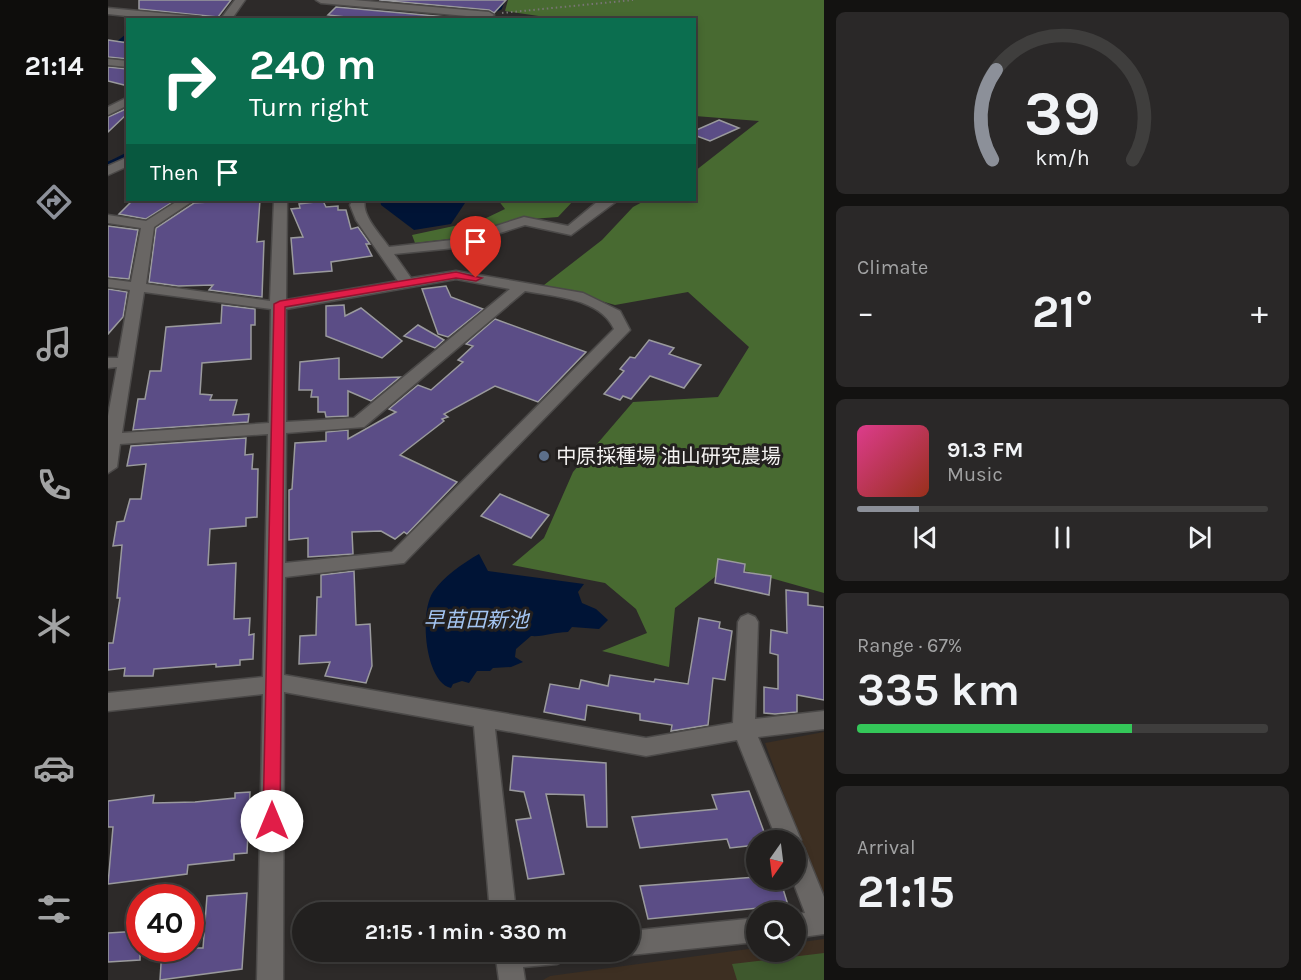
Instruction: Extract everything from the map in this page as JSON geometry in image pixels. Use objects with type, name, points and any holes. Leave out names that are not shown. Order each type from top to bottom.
[{"type":"street","points":[[226,18],[240,0]]},
{"type":"street","points":[[321,0],[360,2],[483,16]]},
{"type":"street","points":[[439,10],[450,0]]},
{"type":"street","points":[[108,11],[180,18]]},
{"type":"street","points":[[108,62],[126,64]]},
{"type":"street","points":[[108,113],[126,101]]},
{"type":"street","points":[[108,113],[126,117]]},
{"type":"street","points":[[108,171],[126,162]]},
{"type":"street","points":[[108,219],[148,225],[185,201]]},
{"type":"street","points":[[270,980],[280,201]]},
{"type":"street","points":[[359,201],[357,205],[363,220],[408,284]]},
{"type":"street","points":[[386,251],[454,244],[524,221],[572,231],[602,205],[610,201]]},
{"type":"street","points":[[108,467],[148,225]]},
{"type":"street","points":[[108,283],[280,304],[456,275],[584,297],[615,314],[622,330],[397,558],[276,571]]},
{"type":"street","points":[[111,439],[358,423],[524,285]]},
{"type":"street","points":[[108,363],[126,362]]},
{"type":"street","points":[[748,622],[744,730],[785,830]]},
{"type":"street","points":[[108,702],[283,683],[646,747],[744,730],[824,720]]},
{"type":"street","points":[[489,720],[483,729],[502,902]]},
{"type":"street","points":[[806,883],[822,923],[806,925]]},
{"type":"street","points":[[640,942],[746,931]]},
{"type":"path","points":[[483,16],[633,0]]},
{"type":"shaded area","points":[[824,732],[824,905],[806,856],[806,830],[797,830],[765,743]]},
{"type":"shaded area","points":[[824,939],[824,980],[543,980],[550,976],[746,949],[746,962],[806,962],[806,941]]},
{"type":"green space","points":[[508,0],[824,0],[824,593],[729,566],[675,608],[669,667],[602,651],[647,633],[636,609],[605,583],[512,565],[544,538],[573,472],[633,402],[718,397],[749,347],[688,292],[615,305],[544,285],[602,240],[633,207],[644,201],[696,201],[696,170],[759,121],[696,116],[696,18],[552,18],[505,11]]},
{"type":"green space","points":[[499,201],[573,201],[558,217],[518,220],[458,238],[415,243],[412,235],[482,220],[505,209]]},
{"type":"green space","points":[[824,953],[824,980],[737,980],[732,964],[806,962],[806,955]]},
{"type":"water","points":[[380,201],[466,201],[451,224],[414,230],[381,205]]},
{"type":"water","name":"早苗田新池","points":[[479,554],[488,571],[584,584],[578,592],[582,603],[596,609],[608,620],[599,629],[572,627],[568,632],[531,636],[516,649],[515,657],[523,662],[511,667],[477,671],[469,683],[462,681],[453,684],[451,688],[442,683],[430,661],[426,615],[433,592],[442,581]]},
{"type":"building","points":[[139,0],[231,0],[218,17],[139,9]]},
{"type":"building","points":[[379,0],[506,0],[494,13],[489,10]]},
{"type":"building","points":[[336,7],[458,18],[355,18],[328,15]]},
{"type":"building","points":[[108,40],[126,43],[126,59],[108,57]]},
{"type":"building","points":[[108,67],[126,69],[126,86],[108,81]]},
{"type":"building","points":[[126,109],[126,115],[108,132],[108,117]]},
{"type":"building","points":[[719,120],[739,128],[710,141],[696,136],[696,130]]},
{"type":"building","points":[[132,201],[174,201],[146,219],[119,214]]},
{"type":"building","points":[[260,201],[257,242],[264,241],[262,297],[209,290],[213,285],[178,286],[149,282],[156,228],[194,203]]},
{"type":"building","points":[[323,201],[326,207],[338,206],[338,210],[346,210],[351,229],[358,227],[370,244],[366,244],[372,256],[331,262],[332,271],[294,274],[291,238],[303,237],[291,209],[300,208],[299,204]]},
{"type":"building","points":[[108,226],[138,230],[129,279],[108,277]]},
{"type":"building","points":[[446,286],[451,297],[483,309],[448,337],[438,334],[422,289]]},
{"type":"building","points":[[108,289],[127,292],[123,317],[108,334]]},
{"type":"building","points":[[222,305],[255,309],[255,325],[251,325],[251,359],[202,363],[200,394],[212,395],[210,400],[237,400],[233,415],[249,414],[248,422],[133,430],[138,399],[145,399],[150,371],[161,371],[166,327],[221,323]]},
{"type":"building","points":[[344,305],[345,316],[361,308],[402,341],[382,358],[326,336],[326,306]]},
{"type":"building","points":[[495,319],[586,352],[538,402],[495,386],[444,414],[448,417],[442,419],[444,421],[400,455],[457,482],[407,534],[404,532],[395,539],[381,531],[352,532],[353,554],[308,557],[308,538],[289,540],[289,490],[292,489],[295,443],[326,441],[326,432],[348,430],[348,439],[396,412],[389,409],[418,385],[431,390],[463,362],[458,360],[473,346],[466,344]]},
{"type":"building","points":[[418,325],[444,340],[435,348],[404,336]]},
{"type":"building","points":[[649,340],[674,348],[669,354],[701,365],[684,388],[650,376],[631,399],[623,396],[620,400],[604,394],[624,371],[620,369],[630,357],[635,358]]},
{"type":"building","points":[[339,358],[339,379],[400,377],[371,401],[348,391],[348,416],[326,417],[325,412],[318,412],[318,397],[311,397],[312,390],[299,390],[300,362]]},
{"type":"building","points":[[246,438],[245,455],[253,454],[252,469],[258,469],[257,517],[246,518],[246,526],[210,529],[208,565],[236,563],[234,619],[250,618],[249,635],[254,634],[253,659],[240,660],[240,665],[216,667],[216,664],[154,669],[153,676],[124,676],[125,668],[108,670],[108,643],[113,643],[120,598],[117,598],[122,545],[113,546],[117,522],[124,521],[130,499],[141,499],[146,464],[127,466],[131,446]]},
{"type":"building","points":[[500,494],[549,515],[531,538],[481,516]]},
{"type":"building","points":[[718,559],[745,564],[744,572],[771,576],[769,595],[715,583]]},
{"type":"building","points":[[354,571],[356,625],[370,624],[372,666],[366,683],[325,676],[330,662],[299,664],[300,636],[316,635],[317,597],[321,597],[321,575]]},
{"type":"building","points":[[786,590],[808,593],[808,605],[824,607],[824,700],[797,695],[797,712],[764,713],[764,687],[778,689],[778,655],[770,653],[771,630],[787,633]]},
{"type":"building","points":[[699,618],[720,622],[719,628],[732,631],[725,680],[713,678],[708,725],[671,731],[672,725],[640,720],[640,714],[587,705],[585,720],[544,712],[550,684],[579,689],[581,680],[608,686],[610,675],[654,682],[655,679],[688,684]]},
{"type":"building","points":[[513,756],[606,763],[607,827],[587,827],[584,795],[546,794],[564,874],[528,879],[516,820],[531,818],[524,792],[510,790]]},
{"type":"building","points":[[749,791],[763,830],[746,830],[746,846],[730,848],[727,839],[640,848],[632,817],[717,809],[712,795]]},
{"type":"building","points":[[250,792],[247,853],[234,854],[234,860],[188,865],[187,874],[108,884],[113,827],[108,827],[108,801],[154,795],[153,803],[195,802],[235,798],[235,793]]},
{"type":"building","points":[[746,878],[746,890],[783,890],[787,902],[746,902],[746,909],[648,919],[640,886]]},
{"type":"building","points":[[247,893],[242,969],[160,980],[161,962],[204,962],[207,896]]},
{"type":"building","points":[[126,932],[126,961],[108,962],[108,933]]},
{"type":"waterway","points":[[477,18],[500,8],[503,0]]},
{"type":"waterway","points":[[108,51],[126,37]]},
{"type":"waterway","points":[[110,163],[126,155]]},
{"type":"waterway","points":[[108,164],[113,162]]},
{"type":"place","name":"中原採種場 油山研究農場","points":[[544,456]]},
{"type":"route","points":[[272,821],[280,304],[456,275],[476,278]]}]
